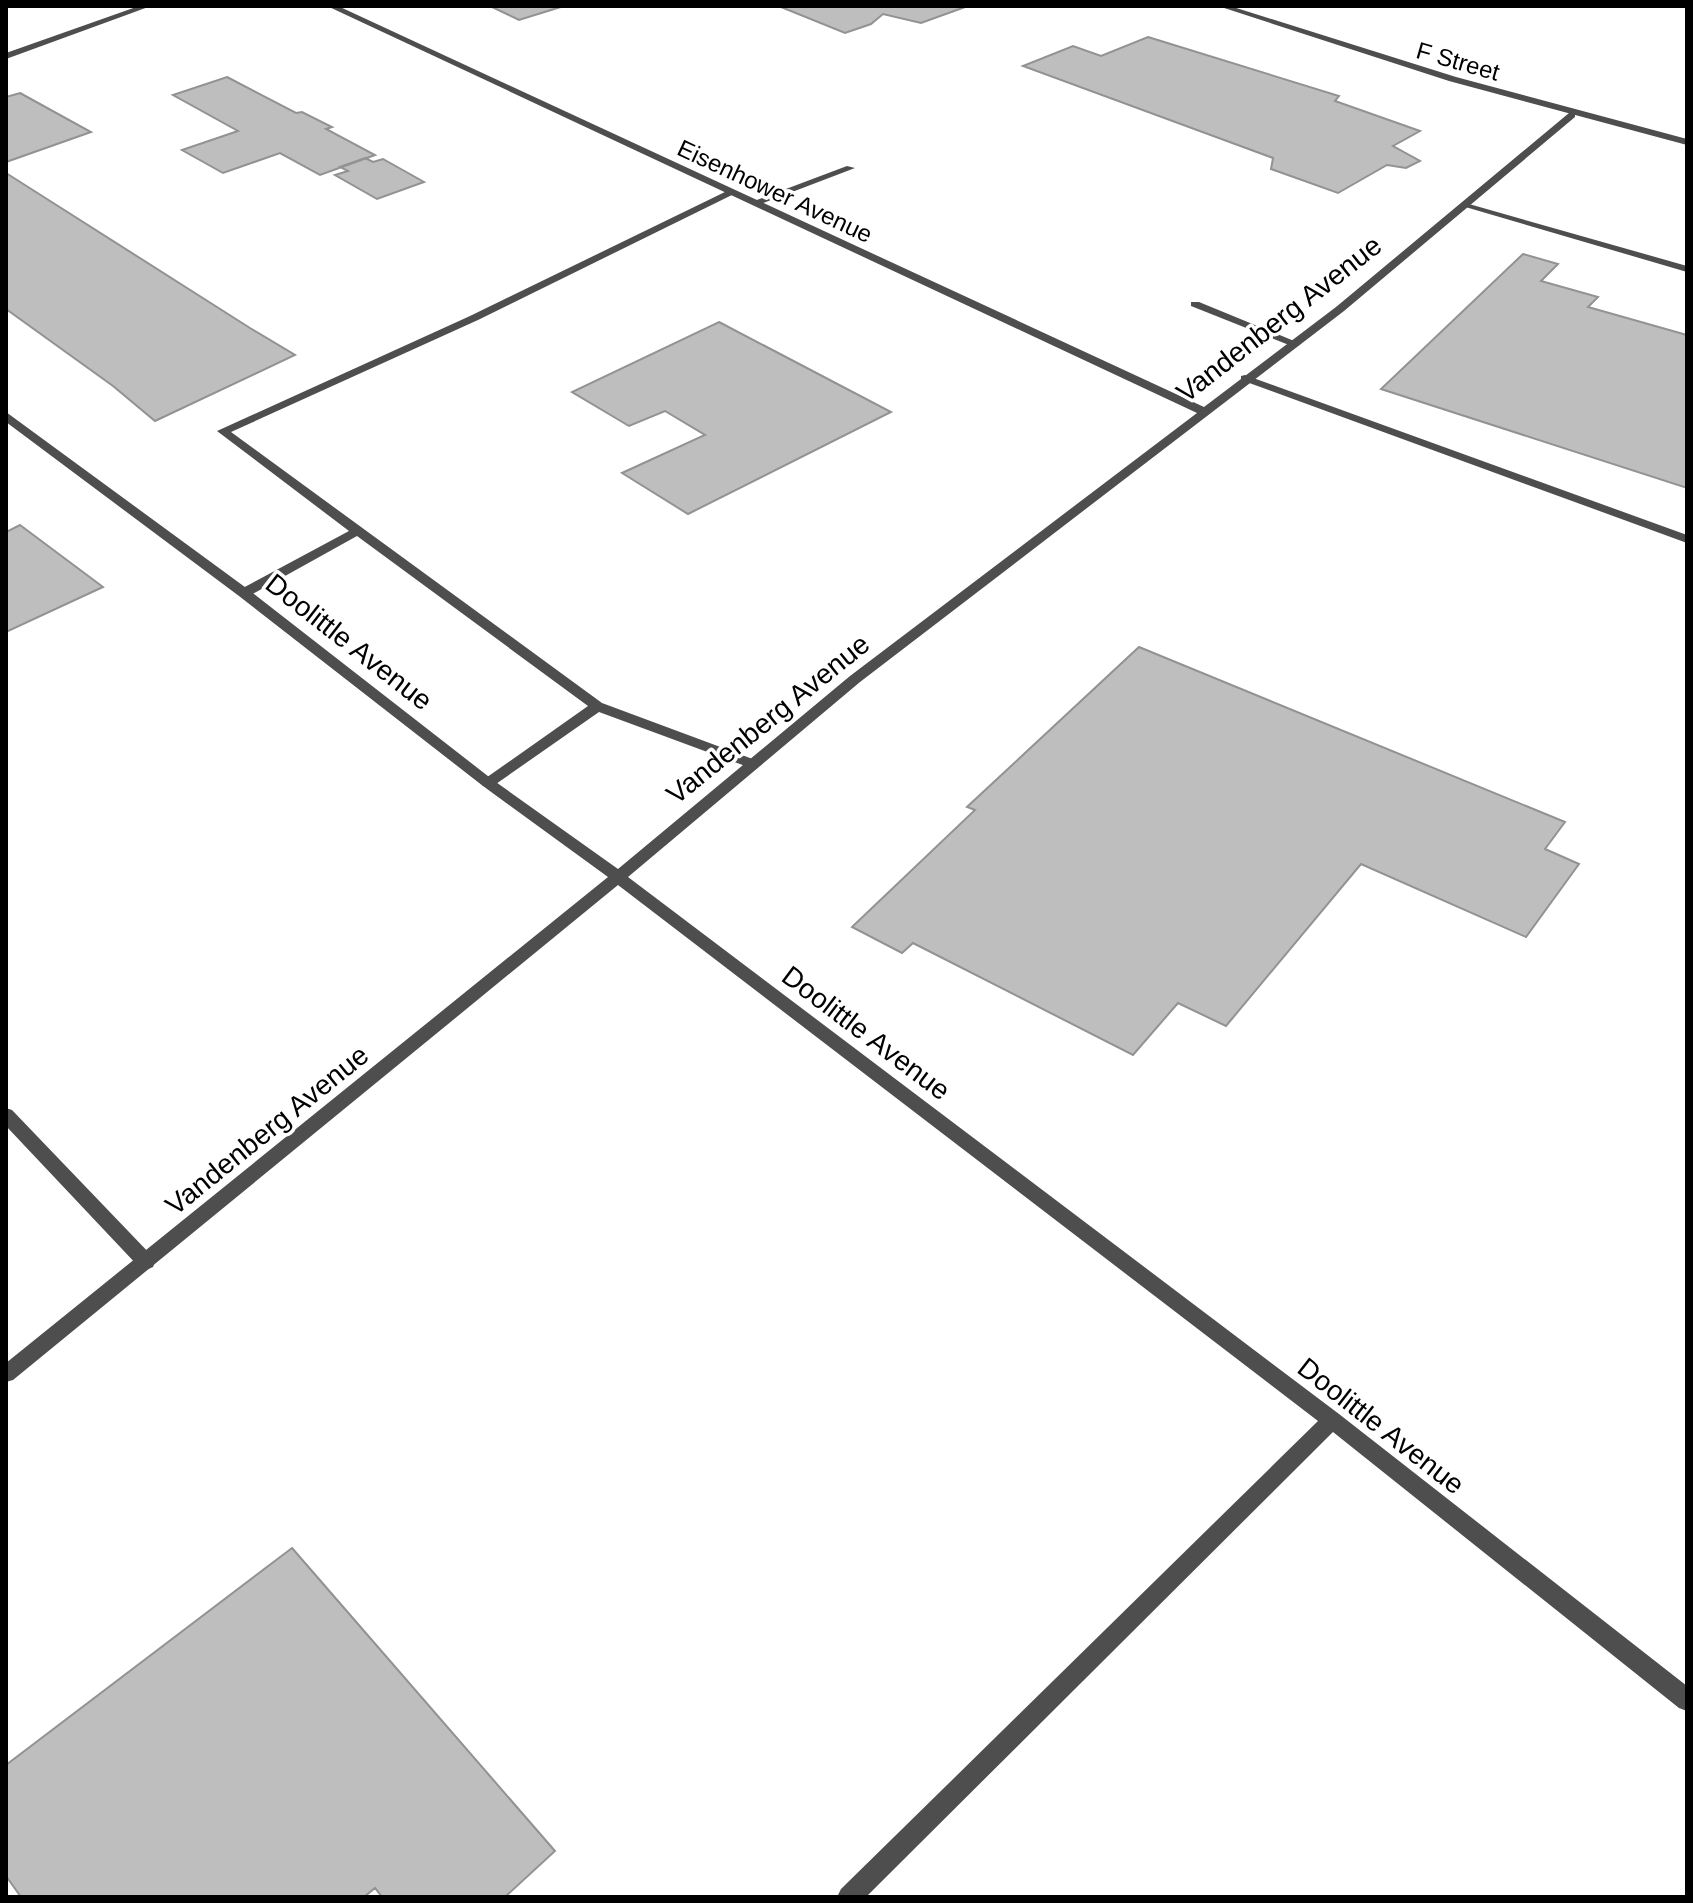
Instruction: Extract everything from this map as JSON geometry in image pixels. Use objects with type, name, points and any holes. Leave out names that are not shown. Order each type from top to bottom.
[{"type":"street","points":[[6,56],[147,6]]},
{"type":"street","name":"Eisenhower Avenue","points":[[331,6],[1203,411]]},
{"type":"street","name":"F Street","points":[[1222,6],[1374,57],[1572,115],[1687,142]]},
{"type":"street","name":"Vandenberg Avenue","points":[[6,1374],[618,877],[855,679],[1293,343],[1572,115]]},
{"type":"street","points":[[754,203],[850,168]]},
{"type":"street","points":[[731,193],[474,318],[223,431],[597,706],[753,764]]},
{"type":"street","points":[[1466,204],[1687,269]]},
{"type":"street","points":[[1195,304],[1293,343]]},
{"type":"street","points":[[1245,378],[1687,539]]},
{"type":"street","name":"Doolittle Avenue","points":[[6,416],[244,593],[488,783],[618,877],[1332,1420],[1687,1700]]},
{"type":"street","points":[[244,593],[358,531]]},
{"type":"street","points":[[488,783],[597,706]]},
{"type":"street","points":[[6,1115],[146,1262]]},
{"type":"street","points":[[849,1897],[1332,1420]]},
{"type":"building","points":[[490,6],[564,6],[519,20]]},
{"type":"building","points":[[968,6],[921,23],[883,14],[871,24],[845,33],[781,7]]},
{"type":"building","points":[[1148,37],[1339,96],[1335,101],[1420,131],[1393,146],[1420,161],[1406,168],[1387,165],[1338,193],[1271,169],[1273,158],[1023,66],[1073,46],[1101,56]]},
{"type":"building","points":[[227,77],[296,113],[302,112],[332,127],[326,129],[375,155],[320,175],[280,153],[223,173],[182,150],[238,131],[173,95]]},
{"type":"building","points":[[20,93],[91,132],[6,162],[6,97]]},
{"type":"building","points":[[365,158],[373,162],[383,159],[424,182],[377,199],[335,175],[348,171],[340,167]]},
{"type":"building","points":[[6,173],[295,355],[155,421],[113,386],[6,309]]},
{"type":"building","points":[[1523,254],[1558,264],[1541,281],[1598,297],[1588,307],[1687,335],[1687,488],[1381,389]]},
{"type":"building","points":[[719,322],[891,412],[688,514],[622,473],[705,435],[665,411],[629,426],[572,392]]},
{"type":"building","points":[[20,525],[103,587],[6,632],[6,532]]},
{"type":"building","points":[[1139,647],[1565,822],[1545,849],[1579,864],[1526,937],[1361,864],[1226,1026],[1178,1003],[1133,1055],[913,943],[902,953],[852,927],[975,810],[967,807]]},
{"type":"building","points":[[292,1548],[555,1851],[505,1897],[382,1897],[375,1888],[364,1897],[21,1897],[6,1876],[6,1765]]}]
